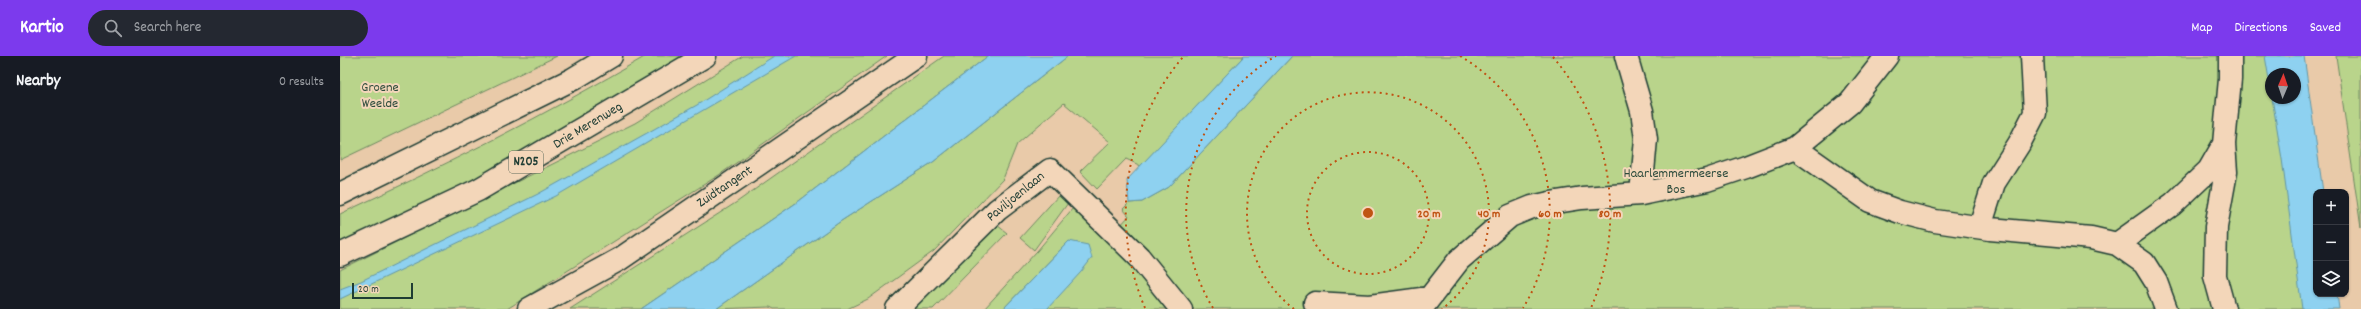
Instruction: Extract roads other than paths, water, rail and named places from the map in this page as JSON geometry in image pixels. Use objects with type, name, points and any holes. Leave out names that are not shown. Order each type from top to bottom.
[{"type":"main road","points":[[340,194],[573,79],[611,56]]},
{"type":"main road","name":"Drie Merenweg","points":[[340,255],[478,190],[704,56]]},
{"type":"main road","name":"Zuidtangent","points":[[529,309],[620,259],[916,56]]},
{"type":"main road","points":[[1626,56],[1642,111],[1646,139],[1641,194]]},
{"type":"main road","points":[[1315,303],[1370,306],[1425,303],[1459,260],[1510,216],[1532,207],[1566,201],[1641,194],[1707,180],[1795,148],[1850,103],[1887,56]]},
{"type":"main road","points":[[1980,227],[1994,183],[2019,144],[2035,113],[2032,56]]},
{"type":"main road","points":[[2224,309],[2215,276],[2216,227],[2226,172],[2224,144],[2230,78],[2230,56]]},
{"type":"main road","points":[[2117,244],[2173,204],[2209,170],[2224,144]]},
{"type":"main road","points":[[1795,148],[1870,201],[1900,212],[1935,221],[2091,238],[2117,244],[2144,263],[2156,282],[2166,309]]},
{"type":"main road","name":"Paviljoenlaan","points":[[897,309],[997,210],[1050,170],[1139,257],[1173,297],[1181,309]]},
{"type":"water","points":[[774,56],[796,56],[556,196],[340,299],[340,289],[361,281],[538,194],[697,105]]},
{"type":"water","points":[[988,56],[1068,56],[933,162],[841,221],[716,309],[641,309],[799,201]]},
{"type":"water","points":[[1244,56],[1292,56],[1169,187],[1142,202],[1129,203],[1127,180]]},
{"type":"water","points":[[2265,56],[2304,56],[2323,189],[2313,189],[2313,297],[2337,297],[2339,309],[2302,309],[2282,159],[2273,104],[2301,104],[2301,68],[2267,68]]},
{"type":"water","points":[[1069,241],[1088,245],[1092,258],[1047,309],[1003,309]]},
{"type":"park label","name":"Groene Weelde","points":[[380,96]]},
{"type":"park label","name":"Haarlemmermeerse Bos","points":[[1676,182]]}]
